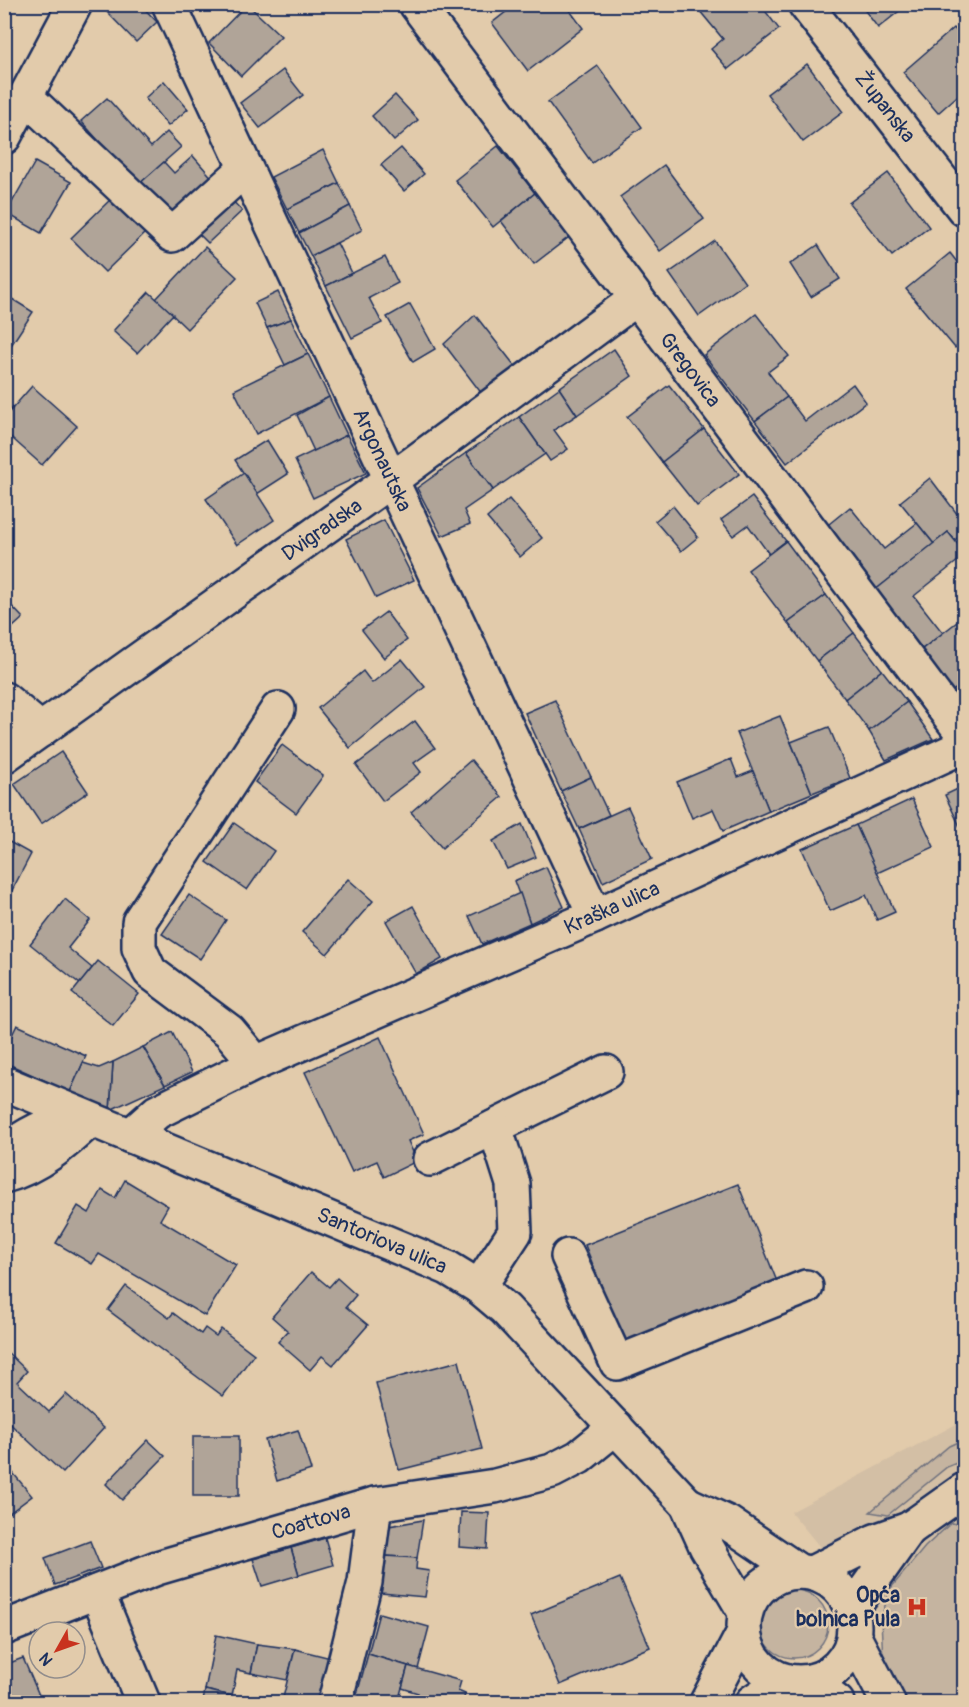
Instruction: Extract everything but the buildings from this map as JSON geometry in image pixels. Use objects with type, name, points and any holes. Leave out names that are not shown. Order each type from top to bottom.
[{"type":"street","points":[[4,137],[75,4]]},
{"type":"street","name":"Argonautska","points":[[169,4],[595,916]]},
{"type":"street","name":"Gregovica","points":[[416,4],[964,735]]},
{"type":"street","name":"Županska","points":[[805,4],[964,209]]},
{"type":"street","points":[[26,97],[172,236],[245,169]]},
{"type":"street","name":"Dvigradska","points":[[4,756],[391,480],[636,298]]},
{"type":"street","points":[[4,699],[41,730]]},
{"type":"street","points":[[256,1063],[229,1031],[150,972],[139,948],[140,922],[278,709]]},
{"type":"street","name":"Kraška ulica","points":[[130,1136],[157,1112],[256,1063],[595,916],[964,746]]},
{"type":"street","points":[[430,1159],[606,1072]]},
{"type":"street","name":"Santoriova ulica","points":[[4,1083],[448,1268],[479,1287],[505,1309],[687,1504],[745,1622]]},
{"type":"street","points":[[4,1152],[43,1126],[83,1117]]},
{"type":"street","points":[[4,1176],[44,1158],[64,1143],[83,1117]]},
{"type":"street","points":[[479,1287],[515,1232],[513,1184],[495,1127]]},
{"type":"street","points":[[568,1256],[617,1363]]},
{"type":"street","points":[[575,1384],[617,1363],[806,1287]]},
{"type":"street","name":"Coattova","points":[[4,1628],[157,1568],[375,1504],[495,1486],[552,1471],[579,1457],[616,1427]]},
{"type":"street","points":[[707,1702],[745,1622],[753,1595],[766,1582],[782,1574],[806,1572],[874,1541],[909,1529],[964,1490]]},
{"type":"street","points":[[335,1702],[365,1582],[375,1504]]},
{"type":"street","name":"Santoriova ulica","points":[[687,1504],[728,1523],[806,1572]]},
{"type":"street","points":[[752,1702],[797,1682],[826,1677],[839,1666],[849,1653],[853,1623],[909,1529]]},
{"type":"street","points":[[806,1572],[829,1580],[843,1593],[853,1623],[888,1702]]},
{"type":"street","points":[[97,1592],[143,1702]]},
{"type":"street","points":[[745,1622],[747,1648],[768,1674],[797,1682],[837,1702]]},
{"type":"shaded area","name":"Opća bolnica Pula","points":[[964,1420],[964,1702],[948,1702],[791,1512]]},
{"type":"shaded area","points":[[964,1439],[964,1460],[947,1467],[888,1515],[870,1512],[949,1446]]},
{"type":"shaded area","points":[[951,1523],[964,1525],[964,1543],[961,1545],[964,1553],[964,1702],[904,1702],[883,1661],[881,1619],[890,1589],[925,1547]]},
{"type":"shaded area","points":[[794,1590],[807,1592],[818,1600],[826,1611],[828,1624],[826,1637],[818,1648],[807,1656],[794,1658],[781,1656],[770,1648],[762,1637],[760,1624],[762,1611],[770,1600],[781,1592]]},
{"type":"place","name":"Opća bolnica Pula","points":[[917,1607]]}]
